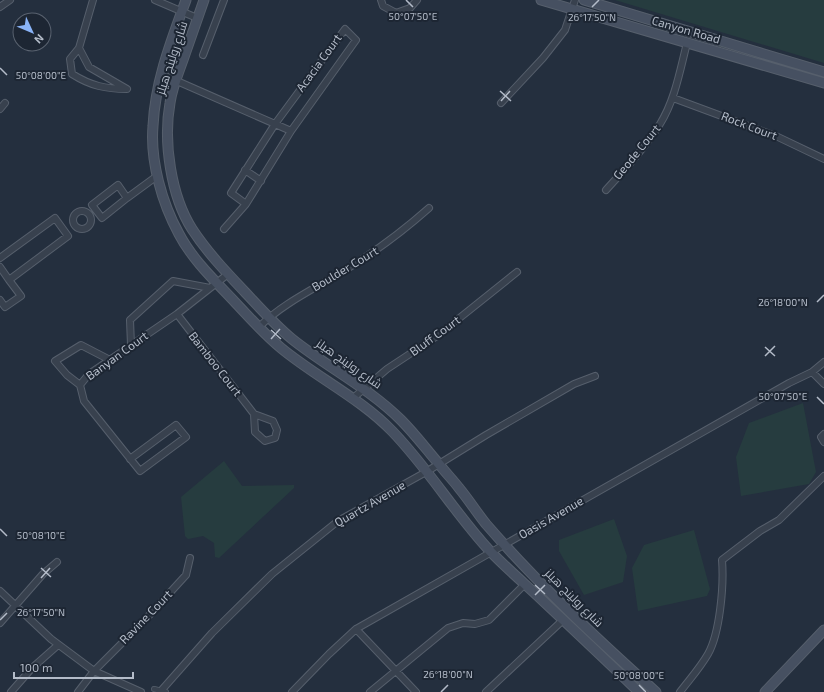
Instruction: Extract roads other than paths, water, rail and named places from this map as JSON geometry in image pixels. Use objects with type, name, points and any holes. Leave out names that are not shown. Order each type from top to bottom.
[{"type":"main road","name":"شارع رولينج هيلز","points":[[186,0],[161,74],[152,127],[158,176],[166,205],[179,235],[214,285],[259,328],[292,356],[352,399],[390,429],[412,452],[466,525],[491,552],[639,692]]},
{"type":"main road","name":"شارع رولينج هيلز","points":[[204,0],[176,81],[170,102],[168,125],[168,145],[171,174],[178,199],[191,228],[228,274],[269,317],[296,342],[324,363],[384,403],[423,443],[438,464],[460,488],[485,522],[544,587],[656,692]]},
{"type":"main road","name":"Canyon Road","points":[[541,0],[824,83]]},
{"type":"main road","name":"Canyon Road","points":[[584,0],[824,72]]},
{"type":"main road","points":[[765,692],[824,630]]},
{"type":"street","points":[[0,8],[10,0]]},
{"type":"street","points":[[79,48],[89,67],[127,89],[112,89],[86,82],[72,74],[70,59],[79,48],[93,0]]},
{"type":"street","points":[[155,0],[197,18]]},
{"type":"street","points":[[203,56],[224,0]]},
{"type":"street","points":[[382,0],[383,6],[396,13],[410,8],[417,0]]},
{"type":"street","points":[[502,103],[543,58],[565,30],[575,0]]},
{"type":"street","name":"Acacia Court","points":[[224,229],[246,204],[291,131],[356,40],[345,29],[275,124],[231,194],[246,204]]},
{"type":"street","name":"Geode Court","points":[[606,190],[638,154],[661,124],[673,98],[687,43]]},
{"type":"street","points":[[161,74],[291,131]]},
{"type":"street","name":"Rock Court","points":[[673,98],[778,137],[824,159]]},
{"type":"street","points":[[0,109],[5,103]]},
{"type":"street","points":[[245,170],[261,181]]},
{"type":"street","points":[[127,198],[118,185],[92,205],[102,218],[158,176]]},
{"type":"street","name":"Boulder Court","points":[[259,328],[269,317],[304,294],[378,250],[429,208]]},
{"type":"street","points":[[74,224],[74,216],[78,212],[84,212],[89,215]]},
{"type":"street","points":[[89,215],[97,212]]},
{"type":"street","points":[[74,224],[80,229],[85,228],[90,224],[89,215]]},
{"type":"street","points":[[0,258],[55,218],[68,236],[9,280]]},
{"type":"street","points":[[64,230],[74,224]]},
{"type":"street","points":[[0,267],[21,296],[5,307],[0,300]]},
{"type":"street","name":"Bluff Court","points":[[352,399],[387,368],[437,336],[517,272]]},
{"type":"street","name":"Banyan Court","points":[[130,459],[176,425],[186,437],[140,471],[130,459],[84,401],[80,385],[89,374],[177,314],[228,274]]},
{"type":"street","points":[[131,346],[130,320],[173,281],[214,285]]},
{"type":"street","name":"Bamboo Court","points":[[177,314],[254,414]]},
{"type":"street","points":[[80,385],[67,375],[56,361],[81,345],[110,360]]},
{"type":"street","name":"Oasis Avenue","points":[[292,692],[356,629],[789,382],[812,372],[824,362]]},
{"type":"street","points":[[812,372],[824,384]]},
{"type":"street","name":"Quartz Avenue","points":[[163,692],[212,633],[272,574],[338,521],[426,472],[574,384],[595,376]]},
{"type":"street","points":[[254,414],[273,421],[277,430],[275,438],[265,441],[255,432],[254,414]]},
{"type":"street","points":[[824,434],[821,437],[824,442]]},
{"type":"street","points":[[680,692],[708,654],[716,632],[722,591],[722,560],[760,531],[779,520],[824,476]]},
{"type":"street","name":"Ravine Court","points":[[78,692],[94,671],[144,621],[186,575],[190,558]]},
{"type":"street","points":[[0,623],[43,574],[58,562]]},
{"type":"street","points":[[370,692],[448,628],[463,623],[475,624],[489,620],[525,584]]},
{"type":"street","points":[[0,591],[58,645],[94,671],[141,692]]},
{"type":"street","points":[[486,692],[563,620]]},
{"type":"street","points":[[356,629],[416,692]]},
{"type":"street","points":[[11,692],[32,668],[58,645]]},
{"type":"street","points":[[154,688],[163,692]]}]
